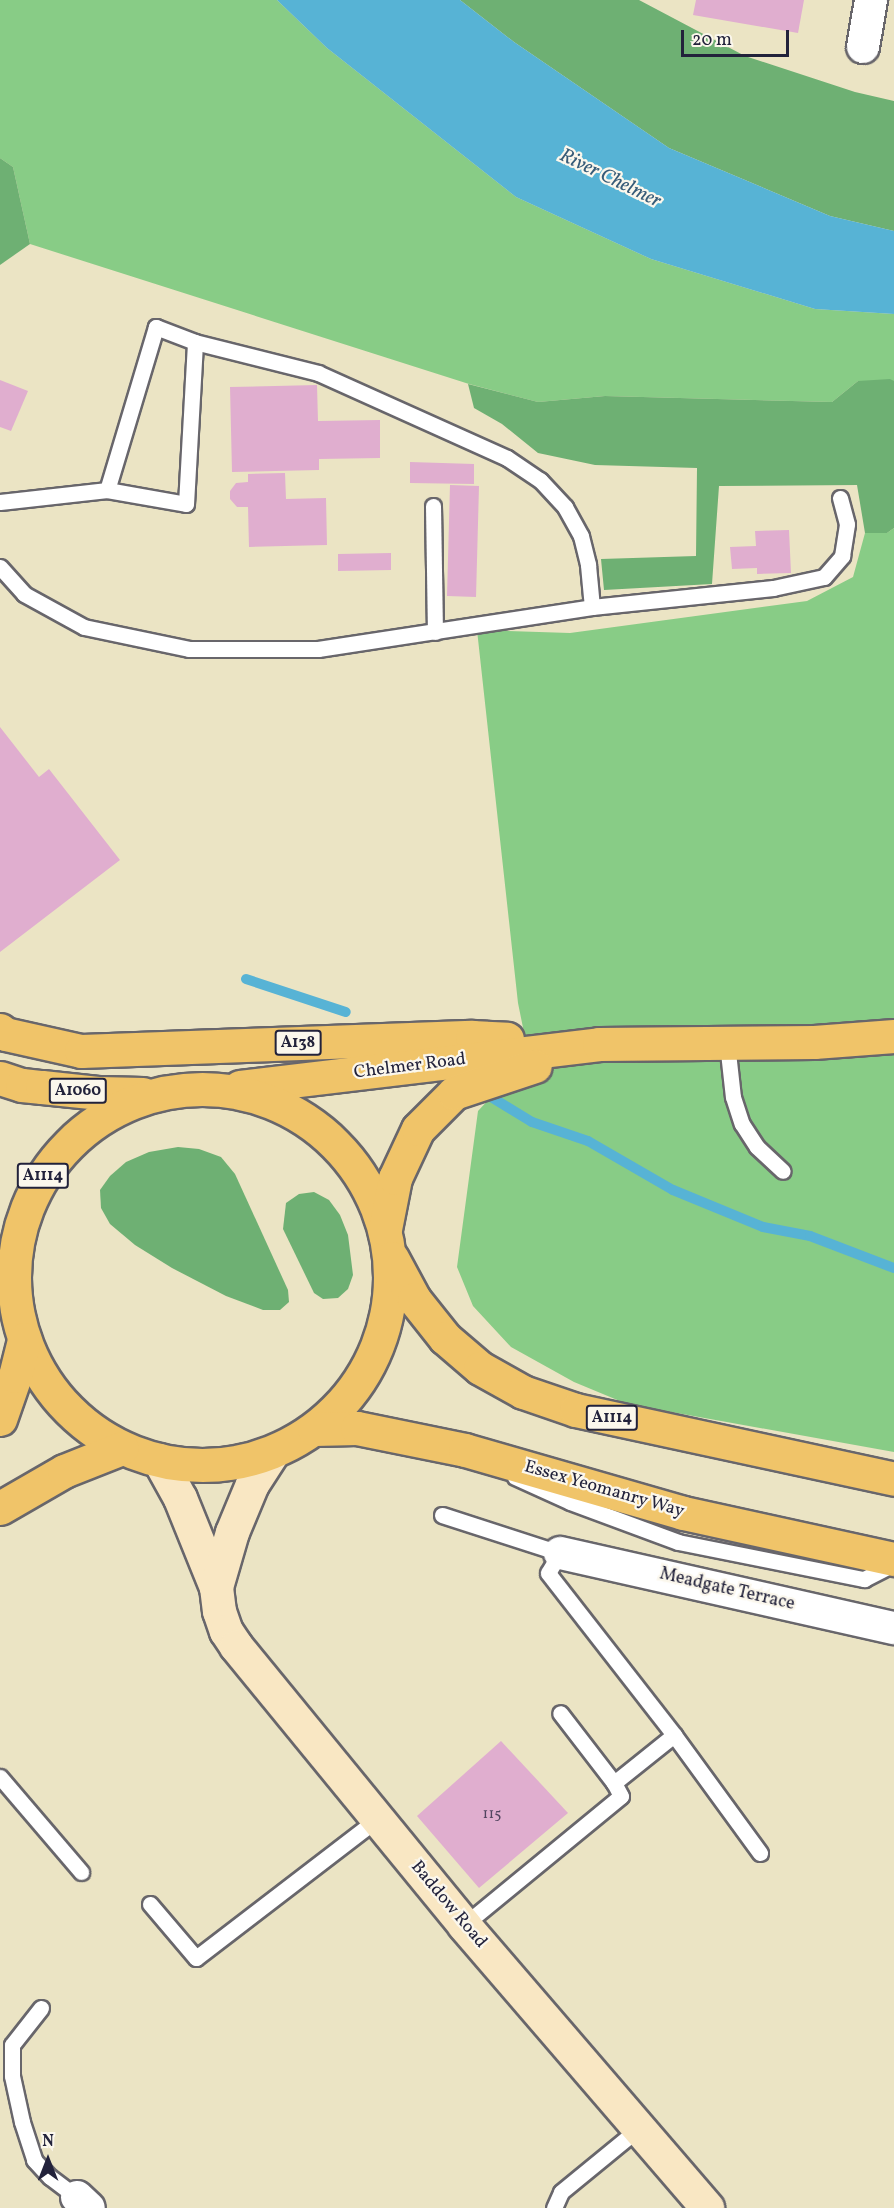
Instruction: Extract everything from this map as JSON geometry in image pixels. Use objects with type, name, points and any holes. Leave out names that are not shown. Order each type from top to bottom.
[{"type":"main road","name":"A138","points":[[0,1030],[5,1034],[81,1051],[472,1037],[599,1044]]},
{"type":"main road","name":"Chelmer Road","points":[[220,1089],[599,1044],[814,1042],[894,1036]]},
{"type":"main road","name":"Chelmer Road","points":[[387,1241],[395,1178],[418,1129],[454,1093],[599,1044]]},
{"type":"main road","name":"A1060","points":[[0,1078],[22,1085],[98,1093],[157,1094]]},
{"type":"main road","name":"A1114","points":[[387,1241],[391,1287],[386,1320],[376,1352],[360,1381],[339,1407],[314,1429],[273,1452],[250,1459],[205,1465],[159,1461],[122,1448],[96,1433],[72,1414],[52,1392],[36,1367],[20,1327],[13,1283],[15,1251],[22,1220],[34,1190],[70,1141],[98,1120],[157,1094],[188,1089],[220,1089],[265,1099],[306,1119],[341,1149],[368,1186],[387,1241],[414,1299],[445,1338],[480,1368],[523,1392],[576,1410],[894,1479]]},
{"type":"main road","points":[[0,1284],[20,1327]]},
{"type":"main road","name":"A1114","points":[[0,1419],[15,1376],[20,1327]]},
{"type":"main road","name":"Essex Yeomanry Way","points":[[314,1429],[357,1428],[489,1457],[683,1513],[894,1559]]},
{"type":"main road","points":[[0,1508],[64,1471],[122,1448]]},
{"type":"main road","name":"Baddow Road","points":[[216,1587],[232,1532],[252,1484],[273,1452]]},
{"type":"main road","name":"Baddow Road","points":[[159,1461],[180,1498],[216,1587],[219,1611],[226,1631],[257,1674],[464,1925],[706,2208]]},
{"type":"street","points":[[862,47],[871,0]]},
{"type":"street","name":"Meadgate Terrace","points":[[560,1553],[894,1628]]},
{"type":"lane","points":[[107,490],[156,327],[195,342],[318,373],[507,458],[540,480],[565,507],[581,536],[588,565],[592,607]]},
{"type":"lane","points":[[0,502],[107,490],[186,504],[195,342]]},
{"type":"lane","points":[[0,567],[24,594],[84,627],[189,649],[318,649],[592,607],[773,588],[824,577],[842,556],[847,524],[840,498]]},
{"type":"lane","points":[[433,506],[435,632]]},
{"type":"lane","points":[[727,1043],[733,1097],[742,1124],[757,1147],[783,1172]]},
{"type":"lane","points":[[489,1457],[522,1482],[678,1542],[864,1580],[894,1564]]},
{"type":"lane","points":[[442,1515],[560,1553],[548,1574],[674,1735],[760,1853]]},
{"type":"lane","points":[[464,1925],[621,1796],[614,1783],[560,1713]]},
{"type":"lane","points":[[614,1783],[674,1735]]},
{"type":"lane","points":[[0,1777],[81,1872]]},
{"type":"lane","points":[[150,1904],[196,1958],[377,1819]]},
{"type":"lane","points":[[41,2008],[12,2044],[12,2076],[22,2122],[34,2160],[50,2177],[83,2203]]},
{"type":"lane","points":[[554,2208],[561,2192],[638,2129]]},
{"type":"green space","points":[[0,0],[277,0],[327,48],[516,197],[651,259],[815,309],[894,314],[894,381],[858,381],[832,402],[605,396],[538,402],[469,384],[30,244],[13,167],[0,158]]},
{"type":"green space","points":[[460,0],[639,0],[745,56],[855,92],[894,101],[894,231],[830,216],[669,148],[514,42]]},
{"type":"green space","points":[[0,158],[13,167],[30,244],[0,265]]},
{"type":"green space","points":[[890,379],[894,381],[894,528],[887,533],[865,533],[857,485],[719,486],[712,584],[604,590],[601,559],[696,556],[697,468],[595,465],[538,453],[502,424],[474,408],[468,384],[538,402],[605,396],[832,402],[858,381]]},
{"type":"green space","points":[[894,528],[894,1452],[627,1404],[574,1382],[511,1347],[473,1306],[457,1267],[478,1111],[491,1097],[534,1082],[518,1003],[477,630],[570,633],[807,601],[853,577],[865,533],[887,533]]},
{"type":"green space","points":[[178,1147],[199,1149],[221,1157],[235,1174],[288,1290],[289,1302],[280,1310],[263,1310],[226,1296],[172,1268],[135,1245],[110,1224],[101,1208],[100,1190],[110,1176],[126,1162],[149,1152]]},
{"type":"green space","points":[[314,1192],[329,1200],[340,1215],[348,1235],[353,1275],[348,1289],[338,1298],[323,1299],[314,1293],[283,1229],[286,1203],[299,1194]]},
{"type":"water","name":"River Chelmer","points":[[277,0],[460,0],[514,42],[669,148],[830,216],[894,231],[894,314],[815,309],[651,259],[516,197],[327,48]]},
{"type":"building","points":[[696,0],[804,0],[798,33],[693,15]]},
{"type":"building","points":[[0,380],[28,391],[11,431],[0,427]]},
{"type":"building","points":[[317,385],[318,421],[380,420],[380,458],[319,459],[319,470],[232,472],[230,387]]},
{"type":"building","points":[[410,462],[474,464],[474,484],[410,483]]},
{"type":"building","points":[[285,473],[286,499],[326,498],[327,545],[249,547],[248,507],[237,507],[230,499],[230,491],[236,483],[248,482],[248,474]]},
{"type":"building","points":[[450,485],[479,486],[476,597],[447,596]]},
{"type":"building","points":[[789,530],[791,573],[757,574],[757,568],[732,569],[730,547],[756,546],[755,531]]},
{"type":"building","points":[[391,553],[391,570],[338,571],[338,554]]},
{"type":"building","points":[[0,727],[39,777],[49,769],[120,860],[0,952]]},
{"type":"building","points":[[501,1741],[568,1813],[479,1888],[417,1816]]},
{"type":"waterway","points":[[246,979],[346,1012]]},
{"type":"waterway","points":[[491,1097],[532,1122],[588,1141],[673,1190],[763,1227],[810,1236],[894,1268]]}]
